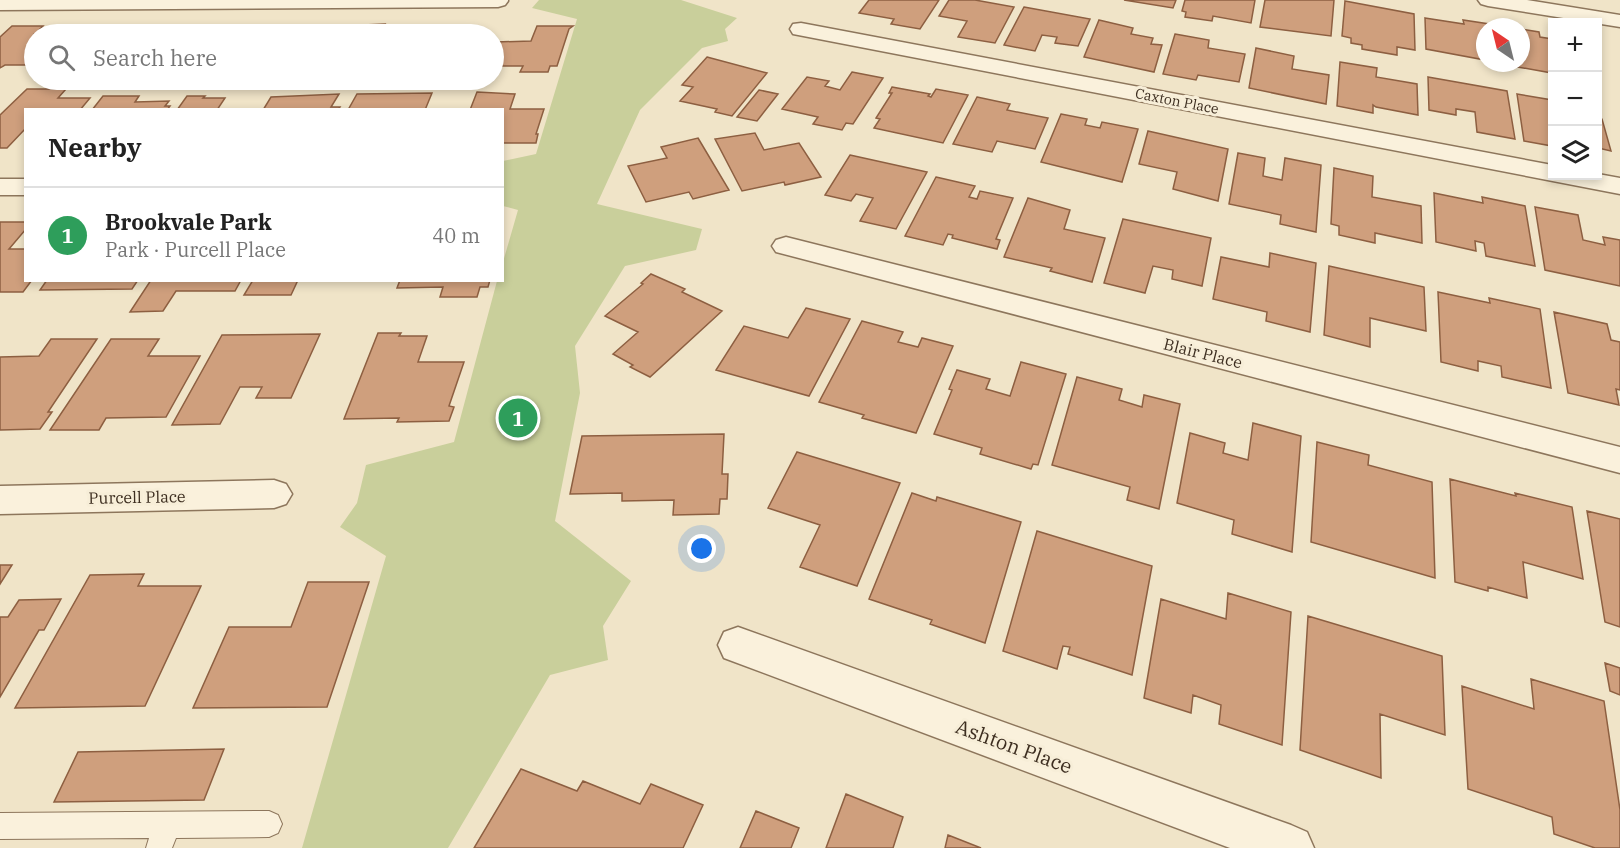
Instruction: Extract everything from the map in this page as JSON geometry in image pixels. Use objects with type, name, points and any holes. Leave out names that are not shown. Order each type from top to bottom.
[{"type":"street","points":[[1488,0],[1620,22],[1612,0]]},
{"type":"street","points":[[0,4],[498,1]]},
{"type":"street","name":"Caxton Place","points":[[801,29],[1548,172]]},
{"type":"street","points":[[1588,180],[1620,186]]},
{"type":"street","points":[[0,187],[24,187]]},
{"type":"street","name":"Blair Place","points":[[786,246],[1620,460]]},
{"type":"street","name":"Purcell Place","points":[[0,500],[273,494]]},
{"type":"street","name":"Ashton Place","points":[[738,645],[1291,848]]},
{"type":"lane","points":[[0,826],[164,836],[269,824]]},
{"type":"green space","points":[[539,0],[681,0],[737,18],[725,29],[728,41],[702,48],[640,110],[597,204],[702,229],[696,250],[625,266],[575,346],[580,393],[555,521],[631,581],[603,626],[608,660],[550,675],[448,848],[302,848],[386,556],[340,527],[357,503],[366,465],[454,442],[497,282],[504,282],[504,259],[518,210],[504,206],[504,161],[536,154],[577,19],[532,8]]},
{"type":"building","points":[[869,0],[939,0],[920,29],[891,24],[894,19],[859,13]]},
{"type":"building","points":[[949,0],[975,0],[1014,7],[995,43],[958,37],[967,21],[939,16]]},
{"type":"building","points":[[1124,0],[1176,0],[1173,8]]},
{"type":"building","points":[[1185,0],[1255,0],[1251,23],[1213,16],[1212,21],[1185,17],[1186,12],[1182,11]]},
{"type":"building","points":[[1265,0],[1334,0],[1331,36],[1260,27]]},
{"type":"building","points":[[1345,1],[1414,14],[1415,50],[1397,47],[1397,55],[1362,49],[1362,45],[1351,43],[1351,38],[1342,36]]},
{"type":"building","points":[[1024,7],[1090,19],[1078,46],[1055,43],[1057,37],[1042,35],[1035,51],[1004,45]]},
{"type":"building","points":[[1425,18],[1464,24],[1463,20],[1476,22],[1476,58],[1426,49]]},
{"type":"building","points":[[1099,20],[1133,28],[1131,34],[1153,38],[1151,44],[1162,45],[1154,72],[1084,57]]},
{"type":"building","points":[[12,26],[24,26],[24,65],[5,65],[0,68],[0,37]]},
{"type":"building","points":[[537,26],[573,26],[569,29],[557,66],[550,66],[548,72],[520,72],[523,66],[504,66],[504,42],[531,41]]},
{"type":"building","points":[[1530,30],[1539,32],[1540,37],[1548,38],[1548,72],[1530,69]]},
{"type":"building","points":[[1175,34],[1209,40],[1208,48],[1245,54],[1239,82],[1198,75],[1196,80],[1163,74]]},
{"type":"building","points":[[1256,48],[1294,56],[1292,69],[1329,75],[1326,104],[1249,88]]},
{"type":"building","points":[[707,57],[767,73],[732,116],[715,112],[717,109],[680,101],[693,87],[682,85]]},
{"type":"building","points":[[1340,62],[1377,68],[1376,77],[1417,84],[1418,115],[1373,105],[1373,113],[1337,106]]},
{"type":"building","points":[[852,72],[883,78],[853,124],[846,123],[842,130],[813,124],[818,117],[782,109],[807,77],[829,81],[825,86],[840,90]]},
{"type":"building","points":[[1428,77],[1507,91],[1515,139],[1477,132],[1475,112],[1456,109],[1456,115],[1429,110]]},
{"type":"building","points":[[892,87],[930,94],[928,96],[931,97],[936,89],[968,95],[943,143],[874,128],[880,119],[876,118],[892,93],[889,93]]},
{"type":"building","points":[[26,90],[65,90],[58,98],[90,98],[82,108],[24,108],[24,130],[7,148],[0,148],[0,115]]},
{"type":"building","points":[[759,90],[778,94],[757,121],[737,117]]},
{"type":"building","points":[[477,92],[515,94],[510,109],[544,109],[536,134],[538,134],[536,143],[504,143],[504,108],[471,108]]},
{"type":"building","points":[[432,93],[426,108],[349,108],[357,94]]},
{"type":"building","points":[[339,94],[331,107],[340,107],[264,108],[271,97]]},
{"type":"building","points":[[1517,94],[1548,99],[1548,145],[1524,141]]},
{"type":"building","points":[[103,96],[139,96],[135,102],[169,101],[165,106],[170,106],[168,108],[94,108]]},
{"type":"building","points":[[187,96],[225,98],[218,108],[178,108]]},
{"type":"building","points":[[977,97],[1010,104],[1007,110],[1048,118],[1035,149],[997,141],[992,152],[953,144]]},
{"type":"building","points":[[1061,114],[1087,119],[1085,125],[1100,128],[1102,122],[1138,129],[1122,182],[1041,162]]},
{"type":"building","points":[[1602,119],[1611,151],[1602,149]]},
{"type":"building","points":[[1148,131],[1228,149],[1218,201],[1173,189],[1177,172],[1139,164]]},
{"type":"building","points":[[755,133],[764,150],[799,143],[821,177],[742,191],[715,139]]},
{"type":"building","points":[[698,138],[729,190],[693,199],[689,192],[646,202],[628,166],[667,158],[661,147]]},
{"type":"building","points":[[1238,153],[1265,158],[1263,176],[1282,180],[1285,158],[1321,165],[1316,232],[1280,224],[1281,215],[1229,204]]},
{"type":"building","points":[[850,155],[927,172],[896,229],[860,221],[873,198],[856,194],[851,201],[825,195]]},
{"type":"building","points":[[1334,168],[1373,176],[1372,197],[1421,206],[1422,243],[1375,233],[1375,243],[1339,235],[1339,226],[1331,224]]},
{"type":"building","points":[[936,177],[975,186],[969,197],[977,199],[980,191],[1013,198],[996,239],[1000,240],[997,249],[952,238],[953,235],[948,234],[943,245],[905,236]]},
{"type":"building","points":[[1434,193],[1483,203],[1482,197],[1525,206],[1535,266],[1486,256],[1484,243],[1475,241],[1476,251],[1436,242]]},
{"type":"building","points":[[1028,198],[1070,210],[1064,229],[1105,238],[1092,282],[1050,271],[1052,268],[1004,257]]},
{"type":"building","points":[[1535,207],[1578,215],[1583,240],[1605,245],[1603,237],[1620,240],[1620,286],[1545,270]]},
{"type":"building","points":[[1123,219],[1211,238],[1202,286],[1172,279],[1173,270],[1153,266],[1145,293],[1104,283]]},
{"type":"building","points":[[0,222],[24,222],[24,231],[9,249],[24,249],[24,282],[30,282],[23,292],[0,292]]},
{"type":"building","points":[[1270,253],[1316,263],[1310,332],[1266,321],[1267,312],[1213,299],[1221,257],[1269,267]]},
{"type":"building","points":[[1329,266],[1424,287],[1426,331],[1370,318],[1370,347],[1324,335]]},
{"type":"building","points":[[651,274],[685,289],[682,292],[722,311],[650,377],[630,367],[633,365],[613,354],[638,332],[605,316],[643,284],[641,283]]},
{"type":"building","points":[[46,282],[137,282],[132,289],[40,290]]},
{"type":"building","points":[[150,282],[240,282],[235,291],[176,291],[163,311],[130,312]]},
{"type":"building","points":[[252,282],[297,282],[291,295],[244,295]]},
{"type":"building","points":[[399,282],[489,282],[488,287],[480,287],[477,297],[440,297],[443,287],[397,288]]},
{"type":"building","points":[[1438,292],[1490,303],[1489,298],[1540,309],[1551,388],[1502,377],[1501,366],[1478,361],[1478,371],[1441,362]]},
{"type":"building","points":[[806,308],[850,319],[809,396],[716,370],[744,326],[788,338]]},
{"type":"building","points":[[1554,312],[1607,324],[1611,340],[1620,342],[1620,390],[1616,389],[1619,405],[1568,393]]},
{"type":"building","points":[[862,321],[903,332],[898,342],[918,347],[922,338],[953,346],[916,433],[862,418],[864,415],[819,402]]},
{"type":"building","points":[[378,333],[427,336],[418,362],[464,362],[449,406],[454,407],[449,421],[397,422],[399,418],[344,419]]},
{"type":"building","points":[[320,334],[291,398],[256,398],[262,387],[240,387],[220,424],[172,425],[222,335]]},
{"type":"building","points":[[51,339],[97,339],[48,412],[52,412],[40,429],[0,430],[0,357],[39,356]]},
{"type":"building","points":[[111,339],[159,339],[148,356],[200,356],[166,417],[106,418],[99,430],[50,430]]},
{"type":"building","points":[[1021,362],[1066,374],[1038,465],[1033,464],[1031,469],[980,454],[982,448],[934,434],[952,390],[949,389],[957,370],[990,379],[986,389],[1010,396]]},
{"type":"building","points":[[1077,377],[1122,389],[1119,400],[1142,407],[1144,395],[1180,404],[1159,509],[1127,500],[1130,487],[1052,465]]},
{"type":"building","points":[[1253,423],[1301,436],[1292,552],[1232,534],[1234,520],[1177,503],[1190,433],[1225,443],[1223,453],[1248,460]]},
{"type":"building","points":[[724,434],[722,474],[728,474],[727,499],[720,499],[719,514],[673,515],[674,500],[622,501],[622,493],[570,494],[582,436]]},
{"type":"building","points":[[1317,442],[1369,455],[1368,465],[1432,482],[1435,578],[1311,542]]},
{"type":"building","points":[[797,452],[900,483],[857,586],[800,567],[820,525],[768,508]]},
{"type":"building","points":[[1450,479],[1516,496],[1515,493],[1572,507],[1583,579],[1523,562],[1527,598],[1488,587],[1488,591],[1455,582]]},
{"type":"building","points":[[912,493],[936,501],[937,497],[1021,522],[985,643],[930,624],[932,620],[869,599]]},
{"type":"building","points":[[1587,511],[1620,519],[1620,627],[1605,622]]},
{"type":"building","points":[[1037,531],[1152,566],[1132,675],[1068,654],[1070,647],[1063,646],[1057,669],[1003,651]]},
{"type":"building","points":[[0,565],[12,565],[0,584]]},
{"type":"building","points":[[144,574],[138,586],[201,586],[145,706],[15,708],[90,575]]},
{"type":"building","points":[[308,582],[369,582],[327,707],[193,708],[229,627],[291,627]]},
{"type":"building","points":[[1228,593],[1291,612],[1282,745],[1219,724],[1221,705],[1193,695],[1191,713],[1144,698],[1161,599],[1226,619]]},
{"type":"building","points":[[61,599],[44,630],[39,630],[0,697],[0,617],[8,617],[19,600]]},
{"type":"building","points":[[1308,616],[1442,656],[1445,735],[1380,714],[1381,778],[1300,750]]},
{"type":"building","points":[[1605,663],[1620,668],[1620,695],[1610,691]]},
{"type":"building","points":[[1531,679],[1604,701],[1620,810],[1620,848],[1595,848],[1554,834],[1552,817],[1468,789],[1462,686],[1534,709]]},
{"type":"building","points":[[224,749],[204,800],[54,802],[78,752]]},
{"type":"building","points":[[521,769],[577,791],[583,781],[640,804],[651,784],[703,805],[683,848],[474,848]]},
{"type":"building","points":[[846,794],[903,817],[893,848],[826,848]]},
{"type":"building","points":[[756,811],[799,828],[791,848],[740,848]]},
{"type":"building","points":[[948,835],[981,848],[945,848]]},
{"type":"place","name":"Brookvale Park","points":[[518,418]]}]
